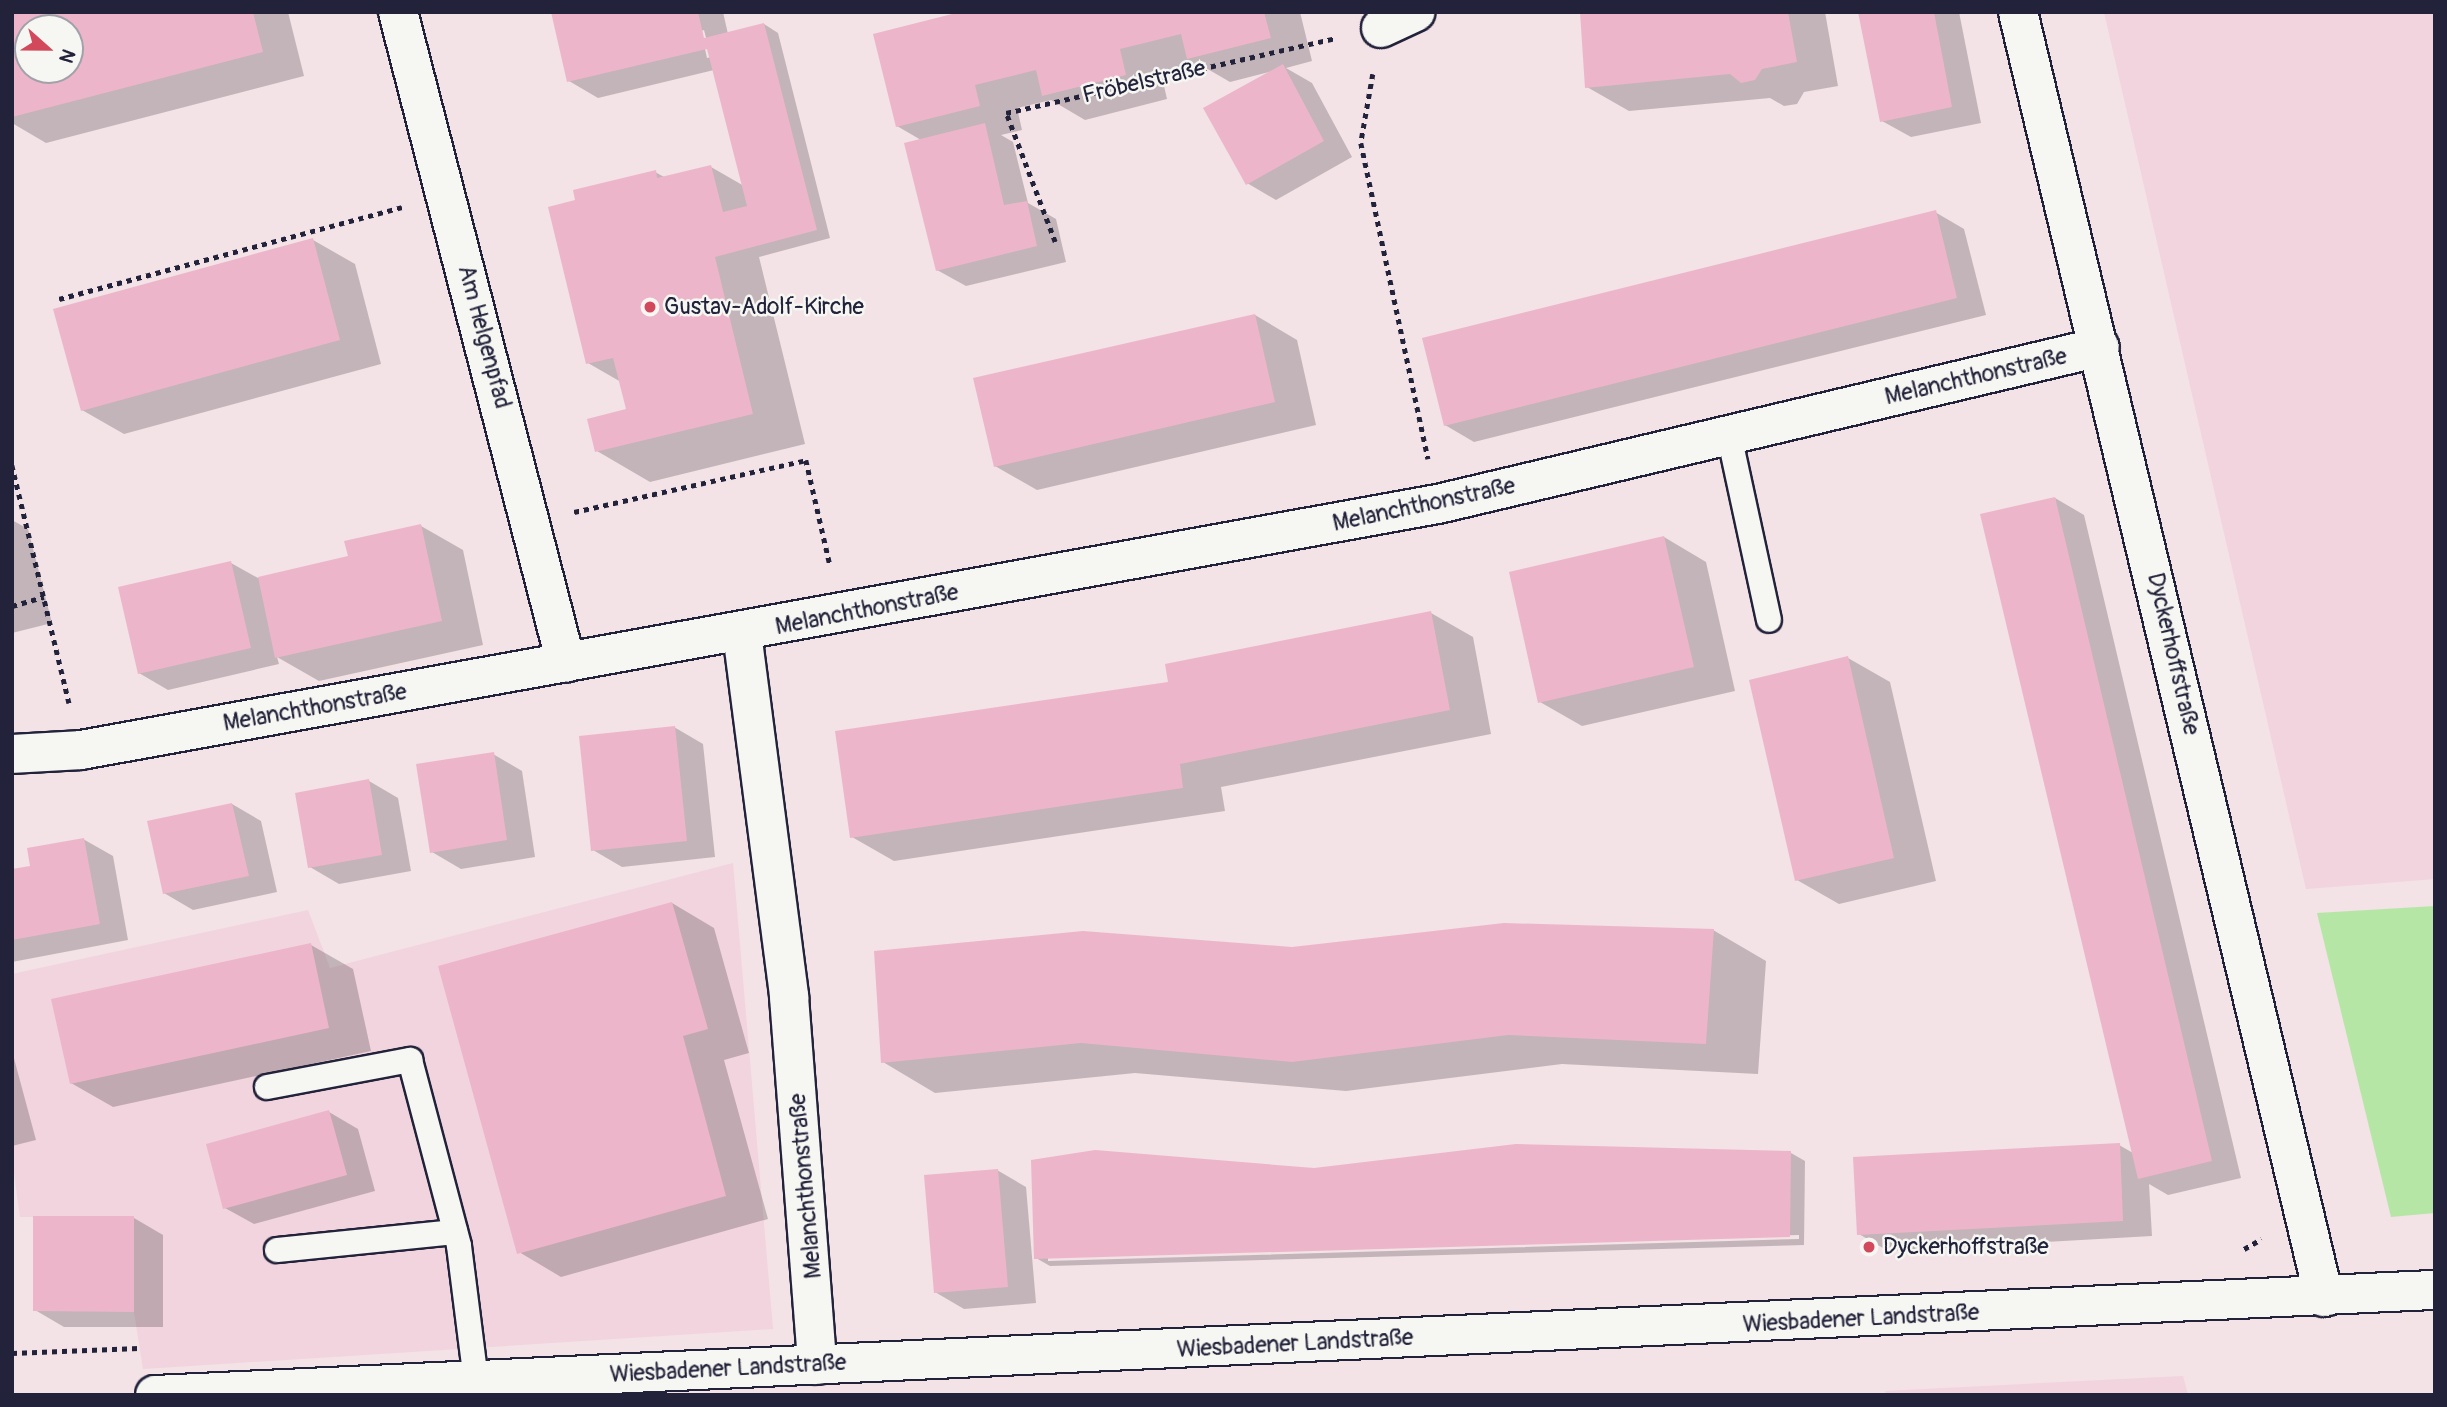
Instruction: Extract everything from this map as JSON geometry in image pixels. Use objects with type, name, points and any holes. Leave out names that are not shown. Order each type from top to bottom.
[{"type":"street","name":"Am Helgenpfad","points":[[398,12],[533,521],[566,663]]},
{"type":"street","points":[[1381,28],[1415,12]]},
{"type":"street","name":"Dyckerhoffstraße","points":[[2018,12],[2100,347],[2323,1297]]},
{"type":"street","name":"Melanchthonstraße","points":[[12,754],[81,750],[742,633],[1438,504],[2100,347]]},
{"type":"street","name":"Melanchthonstraße","points":[[742,633],[789,997],[817,1365]]},
{"type":"street","name":"Wiesbadener Landstraße","points":[[155,1395],[476,1380],[549,1386],[817,1365],[2435,1290]]},
{"type":"lane","points":[[1729,435],[1769,620]]},
{"type":"lane","points":[[267,1087],[410,1060],[455,1232],[476,1380]]},
{"type":"lane","points":[[276,1250],[455,1232]]},
{"type":"path","points":[[1381,28],[1361,144],[1438,504]]},
{"type":"path","name":"Fröbelstraße","points":[[1055,242],[1006,113],[1381,28]]},
{"type":"path","points":[[60,299],[446,195]]},
{"type":"path","points":[[533,521],[806,460],[840,614]]},
{"type":"path","points":[[12,465],[81,750]]},
{"type":"path","points":[[12,606],[44,597]]},
{"type":"shaded area","points":[[2104,12],[2435,12],[2435,879],[2306,889]]},
{"type":"shaded area","points":[[733,863],[773,1329],[143,1369],[134,1312],[134,1216],[20,1217],[12,1159],[12,974],[308,910],[330,968]]},
{"type":"shaded area","points":[[2183,1376],[2188,1395],[1887,1395],[1885,1391]]},
{"type":"green space","points":[[2435,906],[2435,1213],[2391,1217],[2317,913]]},
{"type":"building","points":[[253,12],[263,52],[12,117],[12,13]]},
{"type":"building","name":"Gustav-Adolf-Kirche","points":[[551,12],[698,12],[704,38],[764,23],[817,230],[715,257],[753,414],[595,452],[587,419],[626,409],[613,358],[586,364],[548,207],[575,200],[573,190],[656,170],[657,178],[711,165],[723,212],[747,206],[707,49],[567,82]]},
{"type":"building","points":[[960,12],[1264,12],[1271,38],[1187,59],[1181,34],[1120,49],[1126,75],[1042,96],[1036,70],[975,85],[980,106],[896,127],[873,34]]},
{"type":"building","points":[[1580,12],[1788,12],[1797,62],[1762,69],[1755,80],[1741,83],[1730,74],[1585,88]]},
{"type":"building","points":[[1858,12],[1934,12],[1952,107],[1880,122]]},
{"type":"building","points":[[1283,64],[1324,141],[1246,185],[1203,108]]},
{"type":"building","points":[[985,123],[1004,205],[1027,201],[1037,246],[936,271],[904,143]]},
{"type":"building","points":[[1936,210],[1957,298],[1444,426],[1422,338]]},
{"type":"building","points":[[313,238],[340,340],[81,411],[53,309]]},
{"type":"building","points":[[1255,314],[1275,402],[994,467],[973,378]]},
{"type":"building","points":[[2055,497],[2212,1161],[2138,1179],[1980,514]]},
{"type":"building","points":[[421,524],[442,621],[275,658],[258,577],[348,556],[344,541]]},
{"type":"building","points":[[1664,536],[1694,667],[1538,703],[1509,572]]},
{"type":"building","points":[[231,561],[251,648],[138,674],[118,587]]},
{"type":"building","points":[[1431,611],[1450,710],[1180,764],[1183,788],[850,838],[835,731],[1168,682],[1165,664]]},
{"type":"building","points":[[1848,656],[1894,858],[1795,881],[1749,680]]},
{"type":"building","points":[[675,726],[687,841],[591,851],[579,736]]},
{"type":"building","points":[[494,752],[507,840],[430,853],[416,764]]},
{"type":"building","points":[[369,779],[382,855],[308,868],[295,793]]},
{"type":"building","points":[[232,803],[249,876],[163,894],[147,821]]},
{"type":"building","points":[[84,838],[100,924],[12,940],[12,869],[30,866],[27,848]]},
{"type":"building","points":[[672,902],[708,1029],[683,1036],[726,1196],[517,1254],[438,966]]},
{"type":"building","points":[[1504,923],[1714,929],[1706,1044],[1508,1035],[1292,1062],[1081,1043],[881,1063],[874,951],[1083,931],[1292,947]]},
{"type":"building","points":[[311,943],[329,1028],[70,1084],[51,999]]},
{"type":"building","points":[[329,1110],[347,1175],[223,1209],[206,1144]]},
{"type":"building","points":[[2120,1143],[2123,1221],[1857,1235],[1853,1157]]},
{"type":"building","points":[[1516,1144],[1791,1151],[1790,1237],[1034,1259],[1031,1160],[1095,1150],[1314,1168]]},
{"type":"building","points":[[998,1169],[1008,1287],[934,1293],[924,1175]]},
{"type":"building","points":[[33,1216],[134,1216],[134,1312],[33,1311]]},
{"type":"place","name":"Gustav-Adolf-Kirche","points":[[650,307]]},
{"type":"place","name":"Dyckerhoffstraße","points":[[1869,1247]]}]
